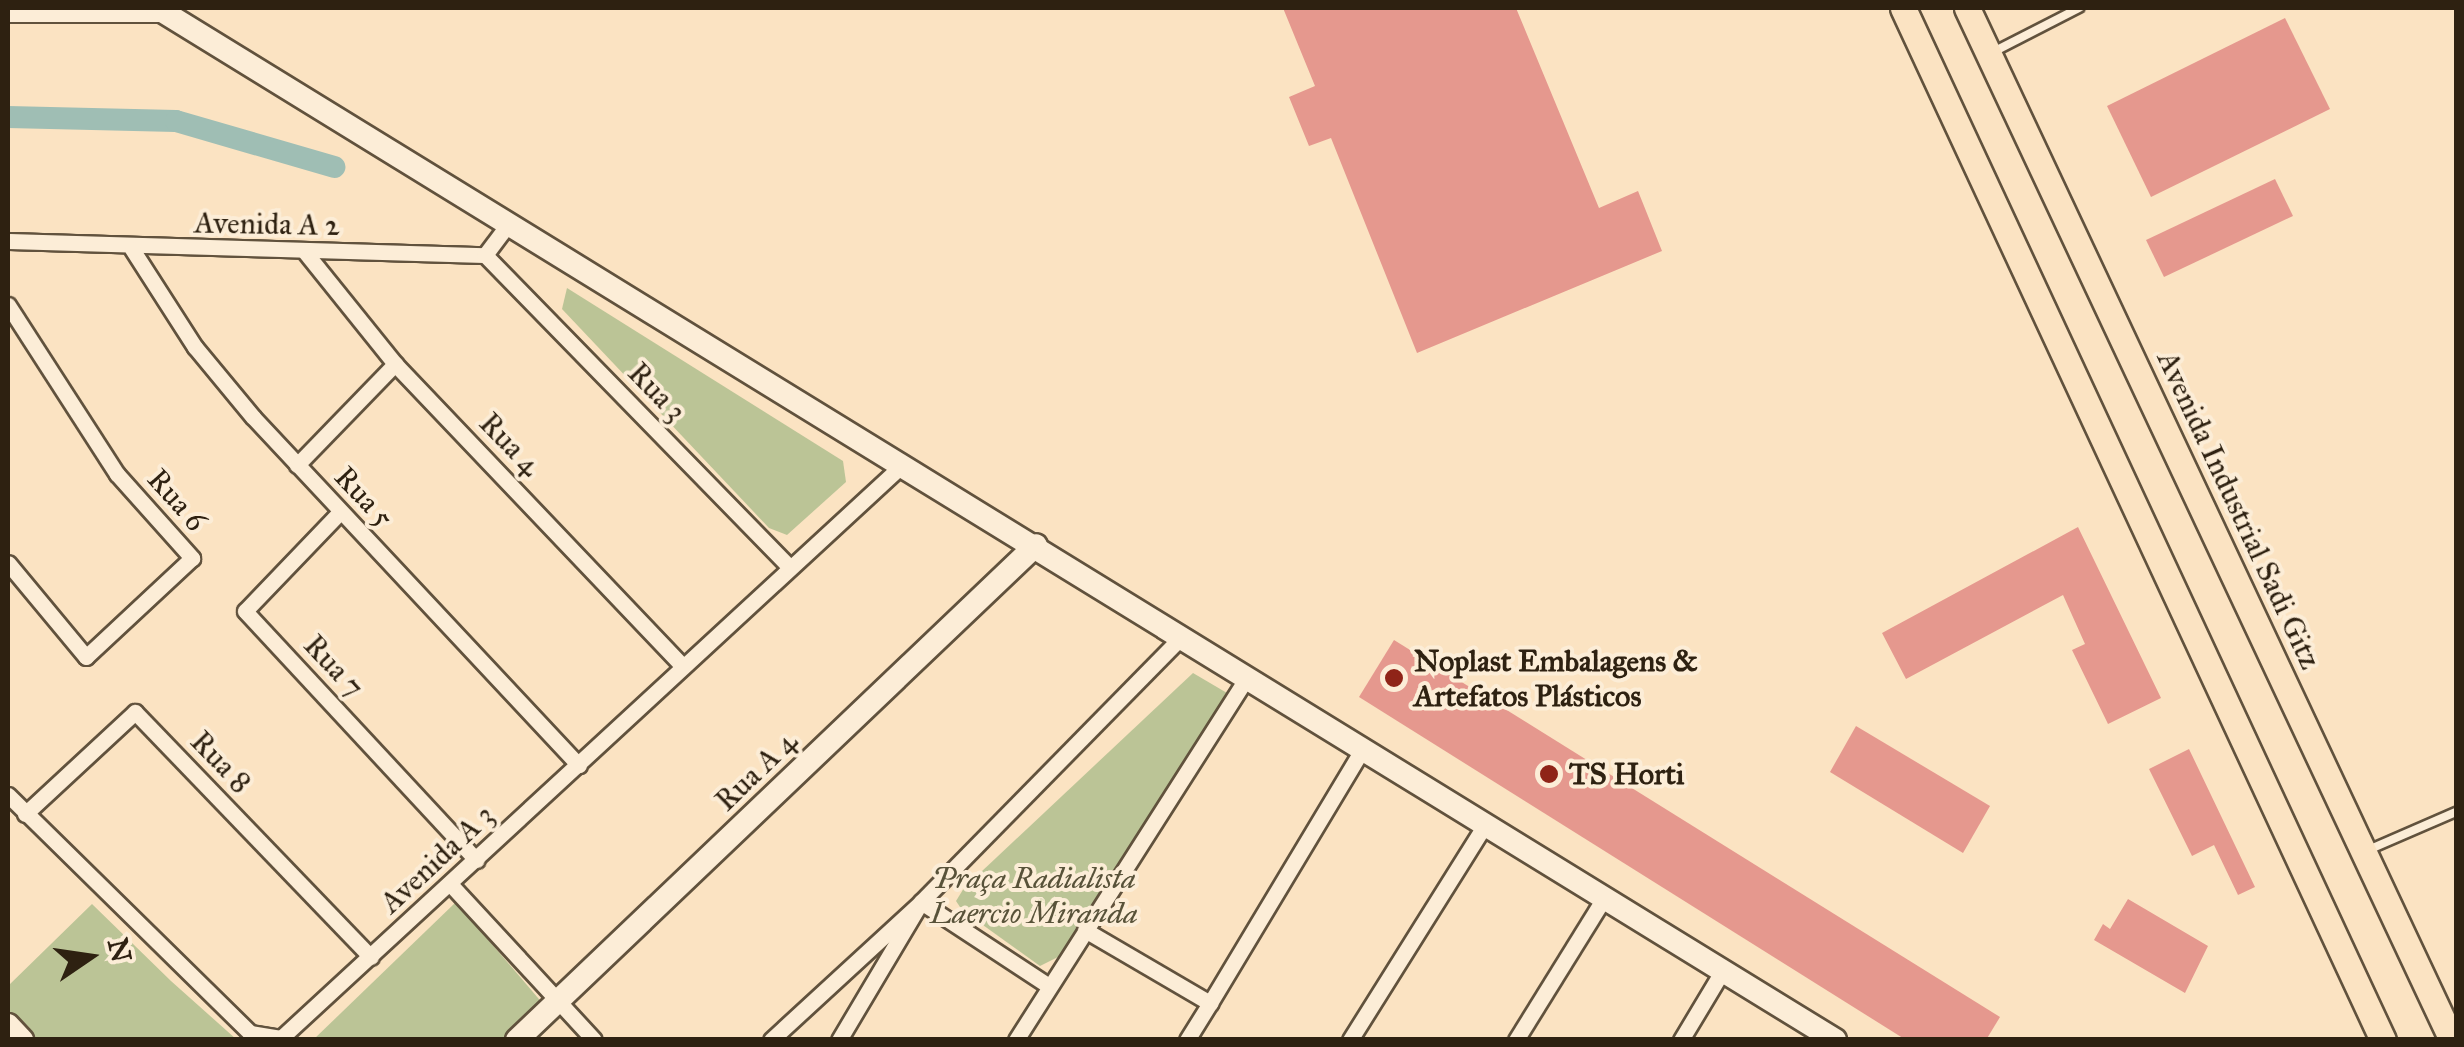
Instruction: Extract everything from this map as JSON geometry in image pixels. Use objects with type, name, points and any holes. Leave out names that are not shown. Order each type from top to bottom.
[{"type":"main road","points":[[1904,8],[2383,1040]]},
{"type":"main road","name":"Avenida Industrial Sadi Gitz","points":[[1967,8],[2452,1040]]},
{"type":"street","points":[[8,14],[162,11],[1836,1040]]},
{"type":"street","points":[[485,255],[509,223]]},
{"type":"street","name":"Avenida A 2","points":[[8,241],[132,249],[485,255]]},
{"type":"street","name":"Rua 5","points":[[132,249],[195,347],[297,465],[579,764]]},
{"type":"street","name":"Rua 4","points":[[305,252],[395,364],[683,666]]},
{"type":"street","name":"Rua 3","points":[[485,255],[790,567]]},
{"type":"street","name":"Rua 6","points":[[8,305],[117,474],[192,558],[86,657],[8,563]]},
{"type":"street","points":[[297,465],[395,364]]},
{"type":"street","name":"Avenida A 3","points":[[8,795],[250,1033],[280,1038],[452,886],[901,466]]},
{"type":"street","name":"Rua 7","points":[[340,512],[244,611],[476,860]]},
{"type":"street","name":"Rua A 4","points":[[517,1040],[1036,546]]},
{"type":"street","points":[[771,1040],[921,902],[1182,636]]},
{"type":"street","points":[[1016,1040],[1246,679]]},
{"type":"street","name":"Rua 8","points":[[26,814],[134,712],[371,957]]},
{"type":"street","points":[[1187,1040],[1362,750]]},
{"type":"street","points":[[1350,1040],[1484,826]]},
{"type":"street","points":[[452,886],[555,1003],[594,1040]]},
{"type":"street","points":[[1516,1040],[1604,898]]},
{"type":"street","points":[[921,902],[1049,986]]},
{"type":"street","points":[[839,1040],[921,902]]},
{"type":"street","points":[[1086,930],[1210,1003]]},
{"type":"street","points":[[1681,1040],[1723,970]]},
{"type":"street","points":[[8,1025],[22,1040]]},
{"type":"lane","points":[[1989,54],[2079,8]]},
{"type":"lane","points":[[2364,852],[2456,812]]},
{"type":"green space","points":[[567,288],[843,461],[846,482],[787,535],[769,528],[562,309]]},
{"type":"green space","name":"Praça Radialista Laercio Miranda","points":[[1193,673],[1227,693],[1060,956],[1040,966],[962,910],[956,901],[964,888]]},
{"type":"green space","points":[[456,902],[544,1005],[502,1039],[313,1040]]},
{"type":"green space","points":[[92,904],[236,1039],[36,1039],[8,1010],[8,986]]},
{"type":"building","points":[[1283,8],[1516,8],[1599,208],[1638,191],[1662,251],[1417,353],[1331,138],[1309,146],[1289,97],[1315,86]]},
{"type":"building","points":[[2285,18],[2330,109],[2151,197],[2107,106]]},
{"type":"building","points":[[2275,179],[2293,216],[2164,277],[2146,240]]},
{"type":"building","points":[[2078,527],[2161,698],[2108,724],[2072,650],[2085,644],[2063,595],[1906,679],[1882,633]]},
{"type":"building","points":[[1394,640],[2000,1017],[1986,1040],[1906,1040],[1359,697]]},
{"type":"building","points":[[1856,726],[1990,806],[1963,853],[1830,772]]},
{"type":"building","points":[[2189,749],[2255,887],[2238,895],[2214,845],[2192,856],[2149,769]]},
{"type":"building","points":[[2128,899],[2208,946],[2185,993],[2094,940],[2103,924],[2110,929]]},
{"type":"waterway","points":[[8,117],[176,121],[334,167]]},
{"type":"place","name":"Noplast Embalagens & Artefatos Plásticos","points":[[1394,678]]},
{"type":"place","name":"TS Horti","points":[[1549,774]]}]
